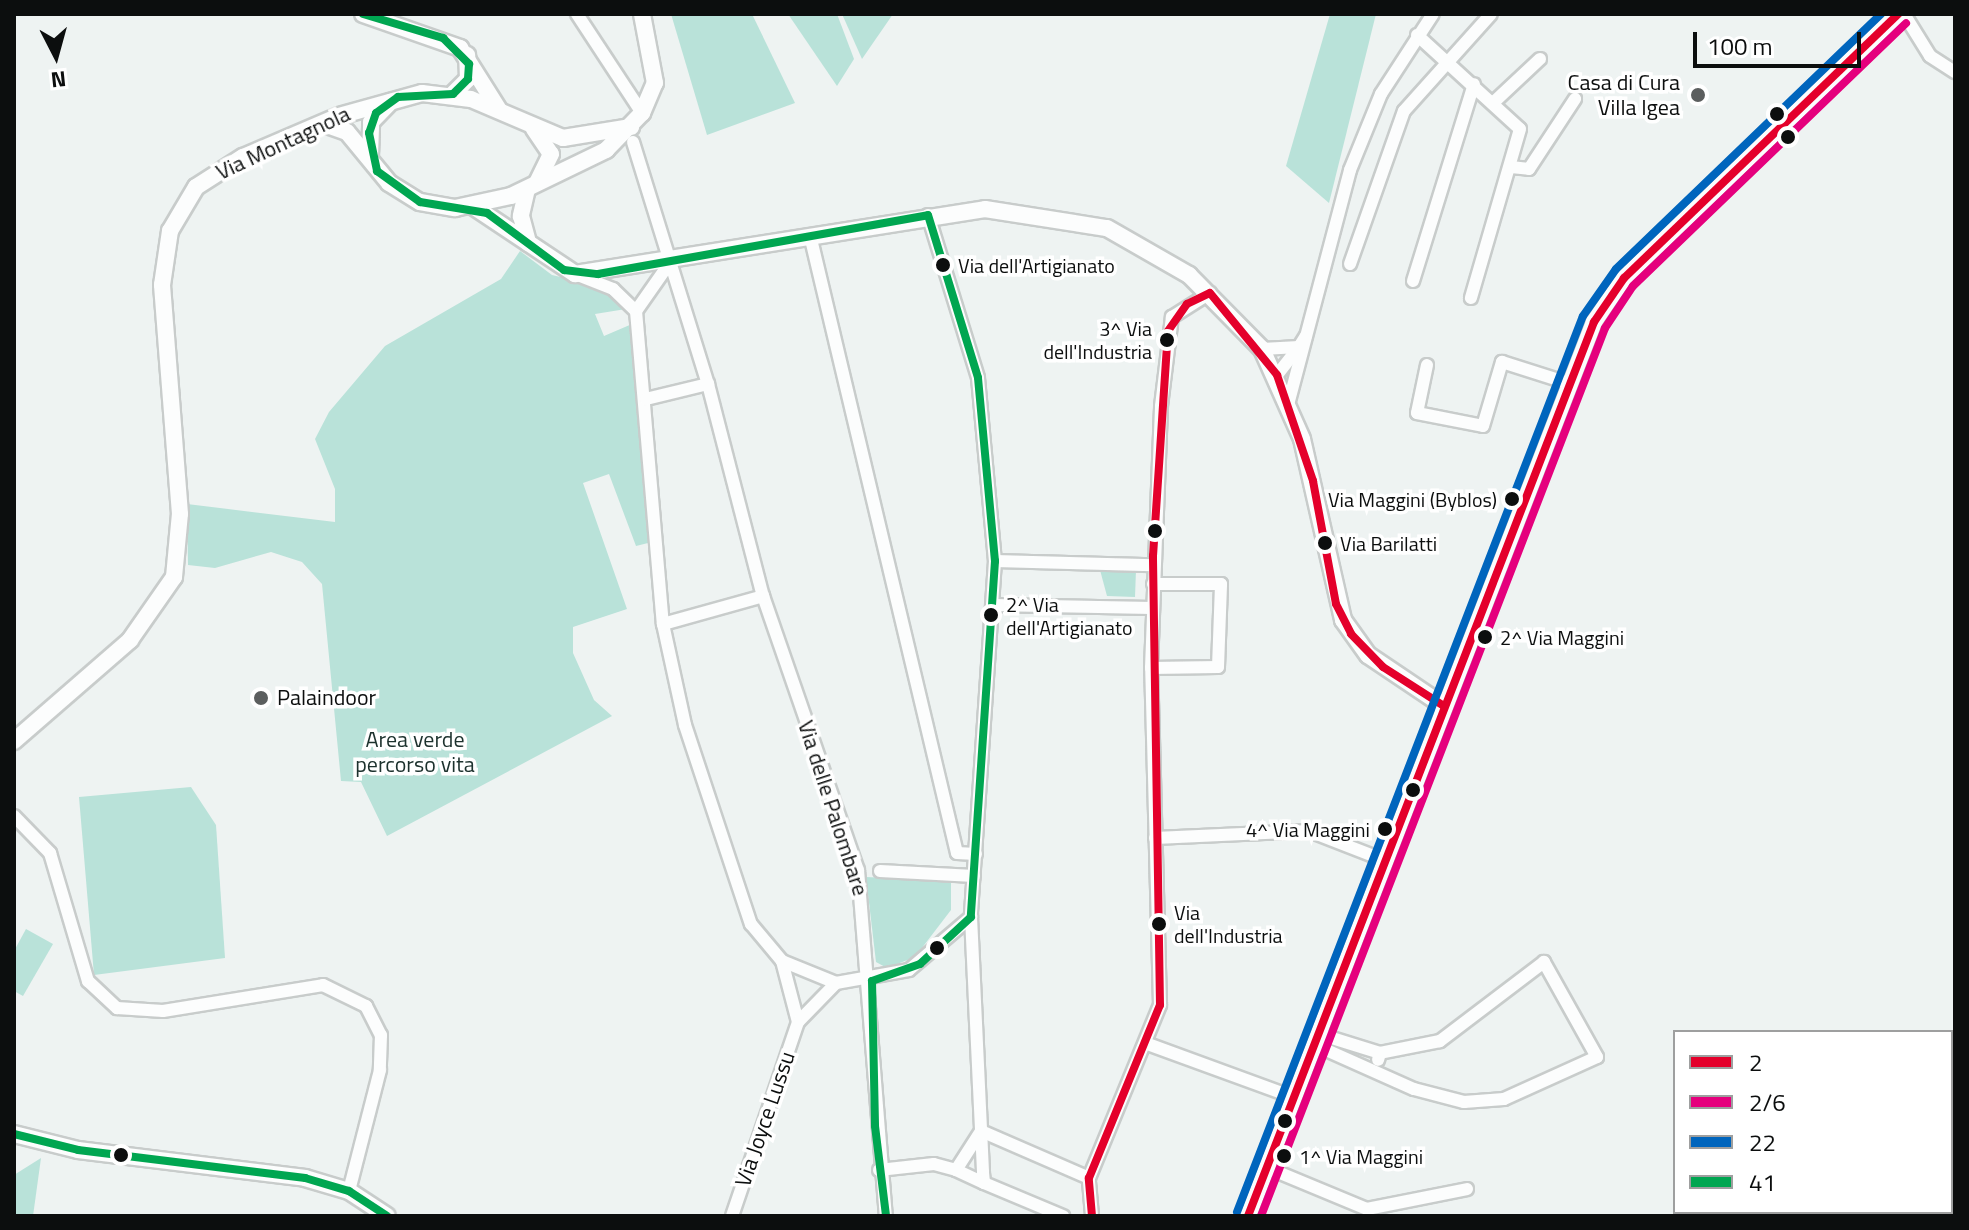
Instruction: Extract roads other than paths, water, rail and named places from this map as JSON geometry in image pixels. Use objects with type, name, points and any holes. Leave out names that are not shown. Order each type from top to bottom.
[{"type":"main road","points":[[363,14],[443,38],[467,55],[499,110]]},
{"type":"main road","points":[[324,124],[347,132],[370,156],[389,183],[420,202],[473,206],[531,187],[596,156],[635,127],[655,83],[655,50],[642,14]]},
{"type":"main road","points":[[1248,1216],[1565,382],[1624,278],[1893,16]]},
{"type":"main road","points":[[453,94],[468,79],[467,55]]},
{"type":"main road","name":"Via Montagnola","points":[[14,741],[130,640],[174,577],[180,514],[162,285],[181,207],[217,170],[324,124],[398,97],[453,94],[499,110],[534,129],[577,139],[635,127]]},
{"type":"main road","points":[[370,156],[371,122],[398,97]]},
{"type":"main road","points":[[528,243],[521,216],[531,187],[551,154],[534,129]]},
{"type":"main road","points":[[473,206],[575,274],[671,261],[928,215],[1017,209],[1107,228],[1210,293],[1262,349],[1289,401],[1339,612],[1368,655],[1417,683],[1444,706]]},
{"type":"main road","points":[[1417,683],[1452,686]]},
{"type":"main road","points":[[14,1134],[349,1191],[387,1216]]},
{"type":"street","name":"Via delle Palombare","points":[[577,14],[635,127],[708,384],[763,596],[858,870],[872,981],[879,1170],[886,1216]]},
{"type":"street","points":[[1289,401],[1350,170],[1381,94],[1433,14]]},
{"type":"street","points":[[1350,264],[1404,111],[1491,14]]},
{"type":"street","points":[[1893,16],[1930,56],[1955,72]]},
{"type":"street","points":[[1417,35],[1452,60],[1520,129],[1516,152],[1471,298]]},
{"type":"street","points":[[1494,102],[1540,59]]},
{"type":"street","points":[[1413,281],[1474,84]]},
{"type":"street","points":[[1511,167],[1529,169],[1533,157],[1575,99]]},
{"type":"street","points":[[1516,152],[1533,157]]},
{"type":"street","points":[[928,215],[978,378],[995,561],[971,917],[984,1183]]},
{"type":"street","points":[[810,235],[957,853],[976,854]]},
{"type":"street","points":[[636,311],[652,294],[671,261]]},
{"type":"street","points":[[575,274],[613,289],[636,311],[646,399],[663,624],[685,725],[751,924],[782,961],[811,976],[836,983],[872,981],[920,964],[971,917]]},
{"type":"street","points":[[652,294],[678,284]]},
{"type":"street","points":[[1092,1216],[1089,1178],[1160,1005],[1151,668],[1153,565],[1168,331],[1172,317],[1210,293]]},
{"type":"street","points":[[1262,349],[1301,348]]},
{"type":"street","points":[[1277,375],[1301,348]]},
{"type":"street","points":[[1427,365],[1417,413],[1483,426],[1502,362],[1565,382]]},
{"type":"street","points":[[646,399],[708,384]]},
{"type":"street","points":[[995,561],[1153,565]]},
{"type":"street","points":[[1151,668],[1218,667],[1221,584],[1153,584]]},
{"type":"street","points":[[663,624],[763,596]]},
{"type":"street","points":[[992,605],[1152,608]]},
{"type":"street","points":[[16,820],[58,869],[88,981],[117,1008],[163,1011],[323,985],[366,1006],[381,1035],[380,1070],[349,1191]]},
{"type":"street","points":[[1155,838],[1309,831],[1384,860]]},
{"type":"street","points":[[880,871],[974,876]]},
{"type":"street","name":"Via Joyce Lussu","points":[[782,961],[795,995],[798,1022]]},
{"type":"street","points":[[1544,962],[1597,1057],[1504,1099],[1464,1102],[1373,1070],[1317,1040],[1380,1053],[1440,1041],[1544,962]]},
{"type":"street","points":[[795,995],[811,976]]},
{"type":"street","points":[[811,976],[813,1000]]},
{"type":"street","name":"Via Joyce Lussu","points":[[732,1216],[798,1022],[813,1000],[836,983]]},
{"type":"street","points":[[1145,1043],[1295,1098]]},
{"type":"street","points":[[1373,1070],[1380,1053]]},
{"type":"street","points":[[981,1131],[1089,1178]]},
{"type":"street","points":[[956,1170],[981,1131]]},
{"type":"street","points":[[879,1170],[934,1164],[956,1170],[1063,1216]]},
{"type":"street","points":[[1268,1168],[1367,1209],[1467,1189]]},
{"type":"place","name":"Casa di Cura Villa Igea","points":[[1698,95]]},
{"type":"place","name":"Via dell'Artigianato","points":[[943,265]]},
{"type":"place","name":"3^ Via dell'Industria","points":[[1167,340]]},
{"type":"place","name":"Via Maggini (Byblos)","points":[[1512,499]]},
{"type":"place","name":"Via Barilatti","points":[[1325,543]]},
{"type":"place","name":"2^ Via dell'Artigianato","points":[[991,615]]},
{"type":"place","name":"2^ Via Maggini","points":[[1485,637]]},
{"type":"place","name":"Palaindoor","points":[[261,698]]},
{"type":"place","name":"4^ Via Maggini","points":[[1385,829]]},
{"type":"place","name":"Via dell'Industria","points":[[1159,924]]},
{"type":"place","name":"1^ Via Maggini","points":[[1284,1156]]},
{"type":"park label","name":"Area verde percorso vita","points":[[415,752]]}]
